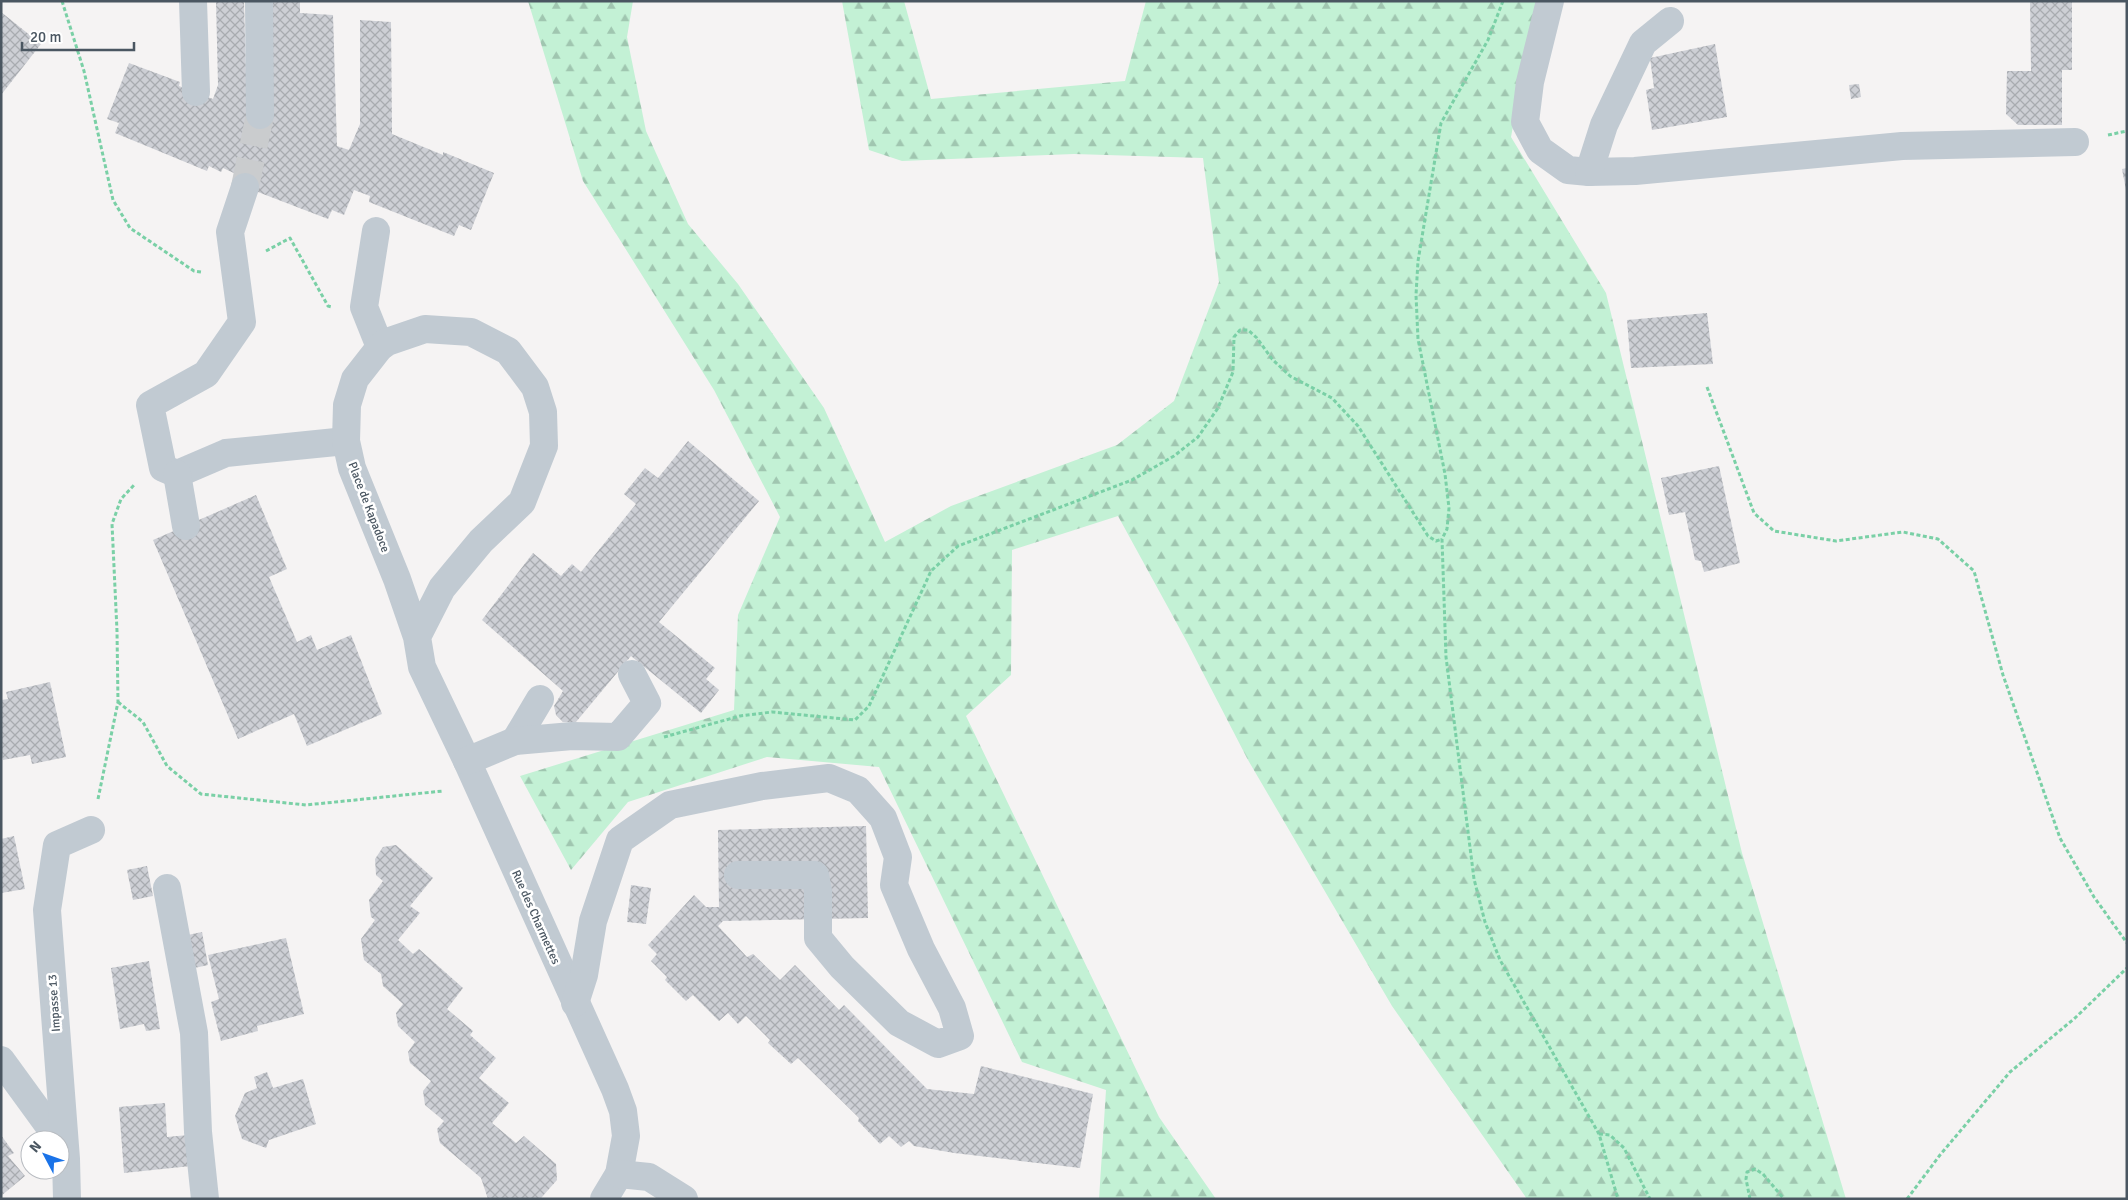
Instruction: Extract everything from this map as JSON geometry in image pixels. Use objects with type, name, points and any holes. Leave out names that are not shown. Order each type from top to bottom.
[{"type":"street","points":[[193,1],[196,92]]},
{"type":"street","points":[[259,1],[260,115]]},
{"type":"street","points":[[1550,1],[1530,82],[1525,122],[1540,150],[1568,170],[1589,172],[1635,171],[1902,146],[2075,142]]},
{"type":"street","points":[[1589,172],[1604,125],[1643,43],[1670,21]]},
{"type":"street","points":[[186,526],[150,405],[206,374],[242,322],[230,232],[245,187]]},
{"type":"street","points":[[376,231],[364,307],[380,347]]},
{"type":"street","name":"Place de Kapadoce","points":[[425,329],[471,332],[508,351],[535,387],[543,412],[544,446],[522,502],[480,541],[442,588],[417,637],[397,579],[352,468],[346,441],[346,405],[355,379],[380,347],[387,342],[425,329]]},
{"type":"street","points":[[170,471],[226,453],[346,441]]},
{"type":"street","name":"Rue des Charmettes","points":[[417,637],[422,667],[467,761],[615,1089],[623,1111],[626,1136],[619,1174],[604,1199]]},
{"type":"street","points":[[467,761],[515,741],[572,736],[618,737],[647,703],[632,674]]},
{"type":"street","points":[[515,741],[540,699]]},
{"type":"street","points":[[575,1002],[584,975],[593,921],[620,840],[670,805],[762,786],[829,778],[858,790],[883,818],[898,857],[894,885],[921,950],[952,1008],[960,1036],[938,1044],[899,1023],[842,967],[818,938],[818,891],[815,875],[738,875]]},
{"type":"street","name":"Impasse 13","points":[[60,1130],[47,910],[57,845],[91,830]]},
{"type":"street","points":[[167,888],[194,1033],[198,1132],[205,1199]]},
{"type":"street","points":[[1,1060],[51,1130]]},
{"type":"street","points":[[619,1174],[649,1177],[684,1199]]},
{"type":"street","name":"Impasse 13","points":[[64,1180],[66,1199]]},
{"type":"path","points":[[62,1],[84,71],[113,200],[130,228],[194,271],[236,272],[290,238],[328,306],[346,310],[364,307]]},
{"type":"path","points":[[1503,1],[1488,40],[1441,123],[1418,261],[1416,295],[1418,339],[1445,474],[1449,508],[1447,529],[1442,539],[1446,657],[1476,888],[1485,922],[1500,960],[1599,1134],[1618,1199]]},
{"type":"path","points":[[663,737],[740,716],[772,712],[855,720],[869,706],[931,571],[958,546],[1132,480],[1174,456],[1198,437],[1218,408],[1233,372],[1234,337],[1240,330],[1248,330],[1257,338],[1272,359],[1290,376],[1332,398],[1358,426],[1428,536],[1436,541],[1442,539]]},
{"type":"path","points":[[1707,387],[1754,513],[1774,531],[1836,541],[1903,532],[1938,539],[1974,571],[2003,675],[2060,838],[2094,898],[2127,943]]},
{"type":"path","points":[[91,830],[118,702],[112,524],[121,499],[140,479],[170,471]]},
{"type":"path","points":[[118,702],[143,722],[167,766],[201,794],[306,805],[448,790]]},
{"type":"path","points":[[1907,1199],[1940,1155],[2010,1072],[2075,1018],[2127,968]]},
{"type":"path","points":[[1599,1134],[1610,1135],[1624,1148],[1650,1199]]},
{"type":"path","points":[[1750,1199],[1746,1179],[1747,1172],[1755,1169],[1763,1174],[1784,1199]]},
{"type":"green space","points":[[528,1],[633,1],[627,37],[646,131],[688,224],[738,284],[824,408],[885,542],[951,506],[1117,445],[1174,401],[1219,282],[1203,158],[1074,154],[902,161],[869,150],[842,1],[904,1],[931,99],[1125,81],[1146,1],[1536,1],[1511,137],[1606,293],[1742,853],[1846,1199],[1527,1199],[1392,1006],[1248,760],[1187,642],[1118,516],[1012,550],[1011,675],[966,716],[1159,1117],[1216,1199],[1099,1199],[1106,1090],[1022,1062],[879,767],[767,757],[628,802],[571,870],[520,776],[734,710],[738,615],[780,517],[714,390],[583,181]]},
{"type":"building","points":[[216,1],[244,1],[247,110],[268,1],[300,1],[300,13],[333,15],[337,146],[349,150],[360,124],[360,20],[391,22],[392,134],[494,173],[471,230],[459,225],[454,236],[369,202],[370,196],[354,190],[344,215],[332,210],[328,219],[245,187],[235,181],[238,175],[223,168],[221,172],[209,166],[207,171],[115,133],[119,123],[107,119],[129,63],[180,82],[179,86],[213,99],[218,85]]},
{"type":"building","points":[[2030,1],[2072,1],[2072,70],[2062,70],[2062,125],[2018,125],[2006,114],[2007,71],[2031,71]]},
{"type":"building","points":[[1,12],[41,44],[1,95]]},
{"type":"building","points":[[1715,44],[1727,117],[1652,130],[1646,90],[1654,88],[1650,58]]},
{"type":"building","points":[[1859,84],[1861,97],[1851,99],[1849,85]]},
{"type":"building","points":[[2127,168],[2127,190],[2126,190],[2122,169]]},
{"type":"building","points":[[1707,313],[1713,364],[1631,368],[1627,320]]},
{"type":"building","points":[[688,441],[759,501],[659,622],[715,668],[706,679],[719,690],[701,713],[631,656],[576,722],[563,722],[556,715],[554,706],[563,691],[482,620],[533,553],[561,576],[572,564],[581,572],[636,504],[624,494],[645,468],[658,478]]},
{"type":"building","points":[[1719,466],[1740,563],[1704,572],[1701,561],[1695,560],[1685,512],[1669,515],[1661,478]]},
{"type":"building","points":[[256,495],[287,569],[269,577],[297,642],[311,635],[317,650],[351,635],[382,714],[307,746],[294,714],[238,739],[153,540]]},
{"type":"building","points":[[50,682],[66,757],[32,764],[30,755],[3,760],[1,751],[1,700],[8,699],[6,692]]},
{"type":"building","points":[[866,826],[868,918],[723,921],[718,926],[747,957],[753,954],[780,980],[795,965],[839,1010],[844,1005],[927,1089],[974,1094],[981,1066],[1093,1094],[1080,1168],[954,1153],[914,1146],[909,1141],[901,1147],[889,1136],[880,1144],[858,1121],[859,1118],[798,1058],[791,1064],[768,1043],[770,1040],[746,1016],[738,1024],[728,1013],[719,1021],[693,995],[686,1001],[665,980],[667,977],[651,961],[657,954],[648,945],[694,895],[706,907],[719,907],[718,830]]},
{"type":"building","points":[[14,836],[25,889],[1,893],[1,839]]},
{"type":"building","points":[[396,845],[433,878],[410,906],[420,913],[398,940],[413,954],[419,949],[463,988],[447,1009],[473,1031],[470,1035],[496,1058],[479,1078],[509,1103],[492,1123],[516,1143],[524,1136],[556,1164],[557,1180],[541,1198],[488,1199],[481,1178],[440,1143],[437,1129],[444,1121],[425,1105],[423,1091],[431,1081],[410,1063],[408,1052],[415,1042],[398,1026],[396,1013],[403,1004],[383,986],[381,974],[364,960],[361,939],[375,920],[371,917],[369,900],[383,881],[376,875],[375,859],[383,847]]},
{"type":"building","points":[[147,866],[153,896],[133,900],[127,870]]},
{"type":"building","points":[[631,885],[651,888],[646,924],[627,922]]},
{"type":"building","points":[[202,932],[208,965],[190,969],[183,936]]},
{"type":"building","points":[[286,938],[304,1014],[257,1026],[258,1031],[221,1041],[211,1002],[219,999],[208,955]]},
{"type":"building","points":[[149,961],[160,1029],[146,1031],[144,1024],[120,1029],[111,968]]},
{"type":"building","points":[[267,1072],[273,1088],[303,1079],[316,1124],[269,1140],[266,1148],[242,1139],[235,1116],[245,1093],[257,1088],[254,1077]]},
{"type":"building","points":[[165,1103],[167,1137],[188,1135],[191,1166],[124,1173],[119,1107]]},
{"type":"building","points":[[1,1135],[14,1153],[8,1156],[20,1170],[20,1180],[1,1196]]},
{"type":"tunnel","points":[[245,187],[260,115]]}]
